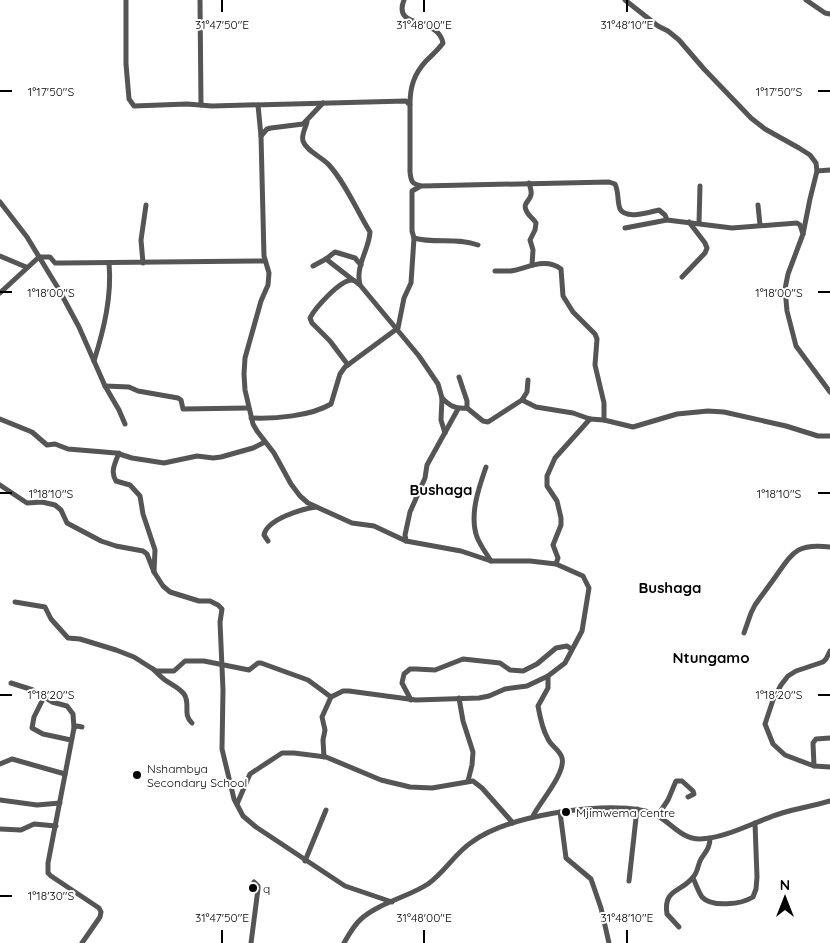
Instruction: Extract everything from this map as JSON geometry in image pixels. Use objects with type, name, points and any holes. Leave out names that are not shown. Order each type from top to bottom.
[{"type":"street","points":[[126,0],[126,64],[129,99],[131,103],[139,106],[403,101],[410,105]]},
{"type":"street","points":[[200,0],[201,105]]},
{"type":"street","points":[[404,0],[402,10],[406,18],[412,22],[429,26],[441,38],[443,43],[418,70],[410,89],[412,182],[414,184],[422,186],[612,183],[617,188],[621,211],[638,215],[659,210],[667,220]]},
{"type":"street","points":[[625,0],[679,40],[751,118],[765,129],[810,155],[816,163],[817,170],[804,234],[788,274],[785,289],[787,311],[796,346],[830,392]]},
{"type":"street","points":[[806,0],[825,13],[830,14]]},
{"type":"street","points":[[323,103],[307,122],[302,137],[310,150],[324,159],[339,176],[362,221],[370,232],[358,275],[360,284]]},
{"type":"street","points":[[258,105],[261,136],[263,244],[269,273],[268,285],[261,301],[244,365],[248,408],[257,431],[274,452],[291,484],[300,496],[317,507],[347,521],[374,526],[406,541],[461,551],[491,561],[530,561],[556,564],[583,576],[589,588],[582,631],[564,664],[548,676],[527,686],[501,690],[484,698],[411,700],[343,691],[331,697],[322,717],[325,730],[323,740],[324,757]]},
{"type":"street","points":[[261,136],[267,129],[307,122]]},
{"type":"street","points":[[817,170],[830,170]]},
{"type":"street","points":[[530,183],[531,194],[525,208],[528,215],[536,223],[530,240],[533,250],[532,265]]},
{"type":"street","points":[[252,418],[288,416],[328,406],[332,401],[340,374],[348,364],[399,325],[404,298],[411,283],[414,238],[412,231],[412,191],[422,186]]},
{"type":"street","points":[[699,223],[700,186]]},
{"type":"street","points":[[0,202],[27,237],[70,310],[105,386],[125,424]]},
{"type":"street","points":[[143,263],[141,240],[146,205]]},
{"type":"street","points":[[758,205],[760,225]]},
{"type":"street","points":[[625,228],[667,220],[732,228],[797,223],[800,224],[804,234]]},
{"type":"street","points":[[682,277],[704,254],[707,248],[689,222]]},
{"type":"street","points":[[414,238],[436,241],[463,240],[478,245]]},
{"type":"street","points":[[313,266],[326,259],[332,253],[339,252],[355,258],[361,265]]},
{"type":"street","points":[[0,256],[26,267]]},
{"type":"street","points":[[0,293],[39,257],[50,257],[57,263],[265,261]]},
{"type":"street","points":[[326,259],[360,284],[419,356],[438,384],[442,398],[441,420],[445,433]]},
{"type":"street","points":[[94,361],[108,306],[109,263]]},
{"type":"street","points":[[495,271],[510,271],[549,263],[561,269],[563,296],[573,312],[595,334],[598,342],[595,365],[604,403],[604,420]]},
{"type":"street","points":[[348,364],[330,340],[312,323],[310,318],[325,298],[347,282],[353,280]]},
{"type":"street","points":[[459,377],[467,401],[466,408]]},
{"type":"street","points":[[442,398],[448,404],[458,409],[466,408],[483,421],[488,422],[522,400],[527,392],[528,380]]},
{"type":"street","points":[[105,386],[129,387],[138,392],[178,398],[183,409],[248,408]]},
{"type":"street","points":[[522,400],[536,407],[638,427],[677,414],[708,411],[724,412],[786,426],[818,436],[830,436]]},
{"type":"street","points":[[406,541],[405,535],[410,512],[425,478],[427,465],[458,409]]},
{"type":"street","points":[[0,419],[32,432],[47,445],[55,444],[68,449],[118,453],[132,458],[164,463],[190,457],[221,458],[253,448],[265,442]]},
{"type":"street","points":[[556,564],[558,558],[553,544],[561,525],[561,518],[557,501],[546,486],[547,476],[555,458],[590,419]]},
{"type":"street","points":[[118,453],[113,468],[113,475],[116,481],[130,485],[140,496],[143,514],[155,550],[154,572]]},
{"type":"street","points":[[486,466],[476,505],[475,530],[480,543],[491,561]]},
{"type":"street","points":[[0,485],[27,503],[42,502],[56,505],[61,510],[67,523],[101,541],[143,551],[147,554],[154,572],[163,586],[170,592],[199,602],[210,602],[222,609],[220,622],[223,690],[222,749],[229,782],[243,816],[305,861],[345,886],[392,902]]},
{"type":"street","points":[[268,541],[264,535],[269,525],[299,510],[317,507]]},
{"type":"street","points":[[744,633],[755,605],[788,558],[796,551],[806,547],[830,546]]},
{"type":"street","points":[[14,602],[45,607],[51,619],[68,638],[80,639],[116,650],[134,657],[156,671],[174,671],[185,661],[204,661],[221,666],[249,670],[258,663],[308,680],[331,697]]},
{"type":"street","points":[[411,700],[402,683],[404,674],[410,669],[435,670],[463,659],[500,663],[510,670],[523,671],[537,664],[556,648],[567,646],[572,649]]},
{"type":"street","points":[[830,651],[823,662],[796,671],[788,676],[781,684],[773,700],[765,724],[769,737],[779,750],[793,759],[814,766],[830,767]]},
{"type":"street","points":[[153,669],[163,679],[177,687],[184,695],[187,701],[186,714],[192,723]]},
{"type":"street","points":[[533,816],[559,774],[562,765],[562,756],[545,734],[538,706],[548,688],[548,676]]},
{"type":"street","points":[[11,683],[33,690],[52,702],[70,708],[73,714],[74,728],[48,863],[48,872],[51,876],[99,908],[101,912],[100,917],[82,943]]},
{"type":"street","points":[[44,697],[34,717],[32,728],[43,734],[71,740]]},
{"type":"street","points":[[459,698],[463,722],[473,752],[468,781]]},
{"type":"street","points":[[74,728],[77,726],[82,727]]},
{"type":"street","points":[[814,766],[813,743],[816,739],[830,738]]},
{"type":"street","points":[[237,804],[250,774],[278,755],[294,753],[324,757],[358,769],[381,780],[410,787],[432,788],[473,781],[482,788],[512,823]]},
{"type":"street","points":[[0,764],[12,760],[65,774]]},
{"type":"street","points":[[658,815],[668,800],[676,781],[682,782],[693,792],[694,794],[688,797]]},
{"type":"street","points":[[0,800],[37,805],[60,803]]},
{"type":"street","points":[[344,943],[360,920],[366,915],[431,882],[472,842],[497,829],[533,816],[601,808],[637,809],[658,815],[682,835],[692,839],[710,838],[781,813],[830,801]]},
{"type":"street","points":[[629,881],[637,809]]},
{"type":"street","points":[[305,861],[326,810]]},
{"type":"street","points":[[560,812],[566,858],[590,879],[601,908],[609,943]]},
{"type":"street","points":[[693,878],[701,895],[708,901],[720,903],[740,902],[753,897],[757,877],[755,823]]},
{"type":"street","points":[[0,829],[21,830],[34,824],[56,826]]},
{"type":"street","points":[[680,926],[667,914],[666,901],[673,891],[693,878],[698,871],[700,860],[708,850],[710,838]]},
{"type":"street","points":[[251,943],[258,889],[254,882]]},
{"type":"place","name":"Nshambya Secondary School","points":[[137,775]]},
{"type":"place","name":"Mjimwema centre","points":[[566,812]]},
{"type":"place","name":"q","points":[[253,888]]},
{"type":"district","name":"Bushaga","points":[[441,489]]},
{"type":"district","name":"Bushaga","points":[[670,587]]},
{"type":"district","name":"Ntungamo","points":[[711,657]]}]
